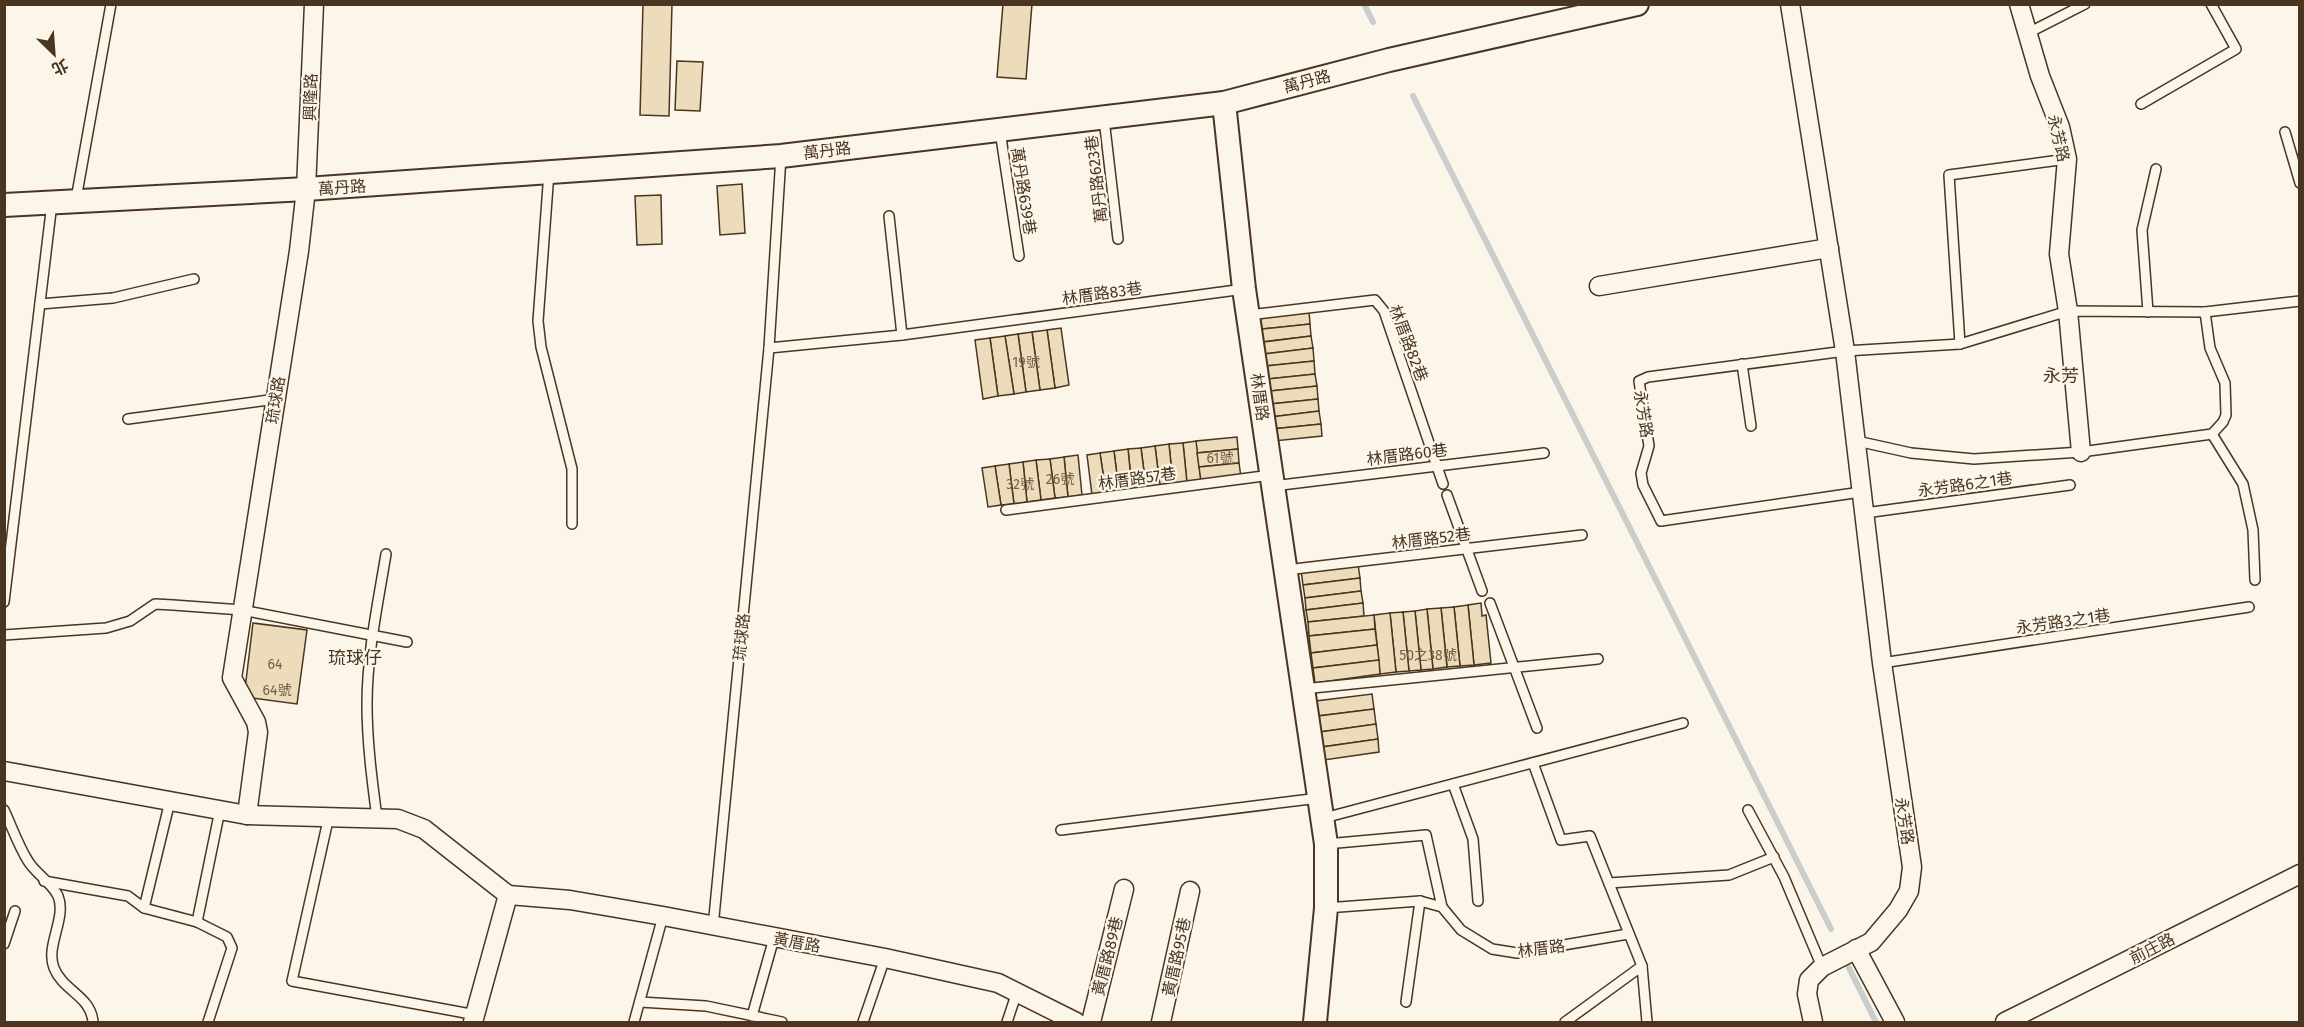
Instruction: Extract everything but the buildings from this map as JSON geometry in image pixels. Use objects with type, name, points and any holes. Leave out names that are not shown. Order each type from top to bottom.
[{"type":"street","name":"興隆路","points":[[306,189],[314,4]]},
{"type":"street","name":"萬丹路","points":[[4,205],[306,189],[781,156],[1224,103],[1389,60],[1636,4]]},
{"type":"street","name":"永芳路","points":[[1790,4],[1845,351],[1881,663],[1912,867],[1909,891],[1898,910],[1871,942],[1822,967]]},
{"type":"street","name":"永芳路","points":[[2019,4],[2040,76],[2060,127],[2067,159],[2059,254],[2068,311],[2081,452]]},
{"type":"street","name":"林厝路","points":[[1224,103],[1244,289],[1326,844],[1326,908],[1315,1023]]},
{"type":"street","name":"琉球路","points":[[247,815],[258,732],[256,723],[232,678],[299,251],[306,189]]},
{"type":"street","points":[[1599,286],[1829,248]]},
{"type":"street","points":[[4,771],[247,815],[399,819],[424,829],[508,895],[474,1019]]},
{"type":"street","name":"前庄路","points":[[2005,1023],[2300,874]]},
{"type":"street","name":"黃厝路89巷","points":[[1090,1023],[1124,889]]},
{"type":"street","name":"黃厝路95巷","points":[[1161,1023],[1190,891]]},
{"type":"street","name":"黃厝路","points":[[508,895],[570,900],[663,916],[885,958],[998,983],[1076,1023]]},
{"type":"street","points":[[1856,949],[1895,1023]]},
{"type":"street","points":[[1813,1023],[1807,994],[1809,980],[1822,967]]},
{"type":"lane","points":[[76,202],[111,4]]},
{"type":"lane","points":[[2028,33],[2085,4]]},
{"type":"lane","points":[[2141,104],[2236,49],[2211,4]]},
{"type":"lane","name":"萬丹路623巷","points":[[1104,117],[1118,238]]},
{"type":"lane","name":"萬丹路639巷","points":[[999,130],[1019,256]]},
{"type":"lane","points":[[2285,132],[2298,177]]},
{"type":"lane","name":"琉球路","points":[[713,927],[770,348],[781,156]]},
{"type":"lane","points":[[1960,344],[1949,175],[2067,159]]},
{"type":"lane","points":[[2148,312],[2142,230],[2156,169]]},
{"type":"lane","points":[[549,172],[538,321],[541,347],[572,469],[572,524]]},
{"type":"lane","points":[[4,602],[51,203]]},
{"type":"lane","points":[[770,348],[902,335],[889,216]]},
{"type":"lane","points":[[40,304],[112,298],[194,279]]},
{"type":"lane","name":"林厝路83巷","points":[[902,335],[1244,289]]},
{"type":"lane","name":"林厝路82巷","points":[[1248,315],[1375,300],[1384,311],[1443,484]]},
{"type":"lane","name":"永芳路","points":[[1862,492],[1661,521],[1641,473],[1649,446],[1639,381],[1648,377],[1845,351],[1960,344],[2068,311],[2205,312],[2300,301]]},
{"type":"lane","points":[[1857,441],[1948,458],[2081,452],[2212,434],[2226,415],[2225,383],[2210,348],[2205,312]]},
{"type":"lane","points":[[1742,364],[1751,426]]},
{"type":"lane","points":[[128,419],[276,399]]},
{"type":"lane","points":[[2212,434],[2243,484],[2253,530],[2255,580]]},
{"type":"lane","name":"林厝路60巷","points":[[1272,480],[1437,466],[1544,453]]},
{"type":"lane","name":"林厝路57巷","points":[[1006,510],[1272,480]]},
{"type":"lane","name":"永芳路6之1巷","points":[[1865,513],[2070,484]]},
{"type":"lane","points":[[1448,495],[1482,591]]},
{"type":"lane","name":"林厝路52巷","points":[[1284,570],[1582,535]]},
{"type":"lane","points":[[377,818],[369,762],[367,701],[373,636],[386,554]]},
{"type":"lane","points":[[1490,603],[1537,728]]},
{"type":"lane","points":[[4,635],[106,628],[130,621],[155,604],[242,610],[407,642]]},
{"type":"lane","name":"永芳路3之1巷","points":[[1881,663],[2249,607]]},
{"type":"lane","points":[[1303,689],[1598,659]]},
{"type":"lane","points":[[1061,830],[1320,809],[1453,784],[1683,723]]},
{"type":"lane","points":[[1533,763],[1561,840],[1590,836],[1642,966],[1647,1023]]},
{"type":"lane","points":[[1453,784],[1473,839],[1478,901]]},
{"type":"lane","points":[[144,908],[170,801]]},
{"type":"lane","points":[[4,810],[27,861],[57,894],[60,904],[52,962],[62,981],[86,1001],[93,1014],[93,1023]]},
{"type":"lane","points":[[197,922],[220,810]]},
{"type":"lane","points":[[1748,810],[1774,857],[1822,967]]},
{"type":"lane","points":[[329,816],[292,981],[474,1019]]},
{"type":"lane","points":[[1326,844],[1426,835],[1442,907],[1420,901],[1326,908]]},
{"type":"lane","points":[[1609,883],[1729,875],[1774,857]]},
{"type":"lane","points":[[44,881],[128,896],[144,908],[197,922],[227,937],[232,948],[208,1023]]},
{"type":"lane","points":[[1406,1002],[1420,901]]},
{"type":"lane","name":"林厝路","points":[[1442,907],[1461,930],[1492,949],[1517,953],[1628,934]]},
{"type":"lane","points":[[4,944],[15,910]]},
{"type":"lane","points":[[634,1023],[663,916]]},
{"type":"lane","points":[[752,1016],[774,938]]},
{"type":"lane","points":[[863,1023],[885,958]]},
{"type":"lane","points":[[1565,1022],[1642,966]]},
{"type":"lane","points":[[1006,1023],[1017,992]]},
{"type":"lane","points":[[640,1002],[706,1005],[782,1023]]},
{"type":"waterway","points":[[1364,4],[1373,22]]},
{"type":"waterway","points":[[1413,96],[1831,929]]},
{"type":"waterway","points":[[1849,968],[1876,1022]]},
{"type":"district","name":"永芳","points":[[2061,376]]},
{"type":"district","name":"琉球仔","points":[[355,658]]}]
